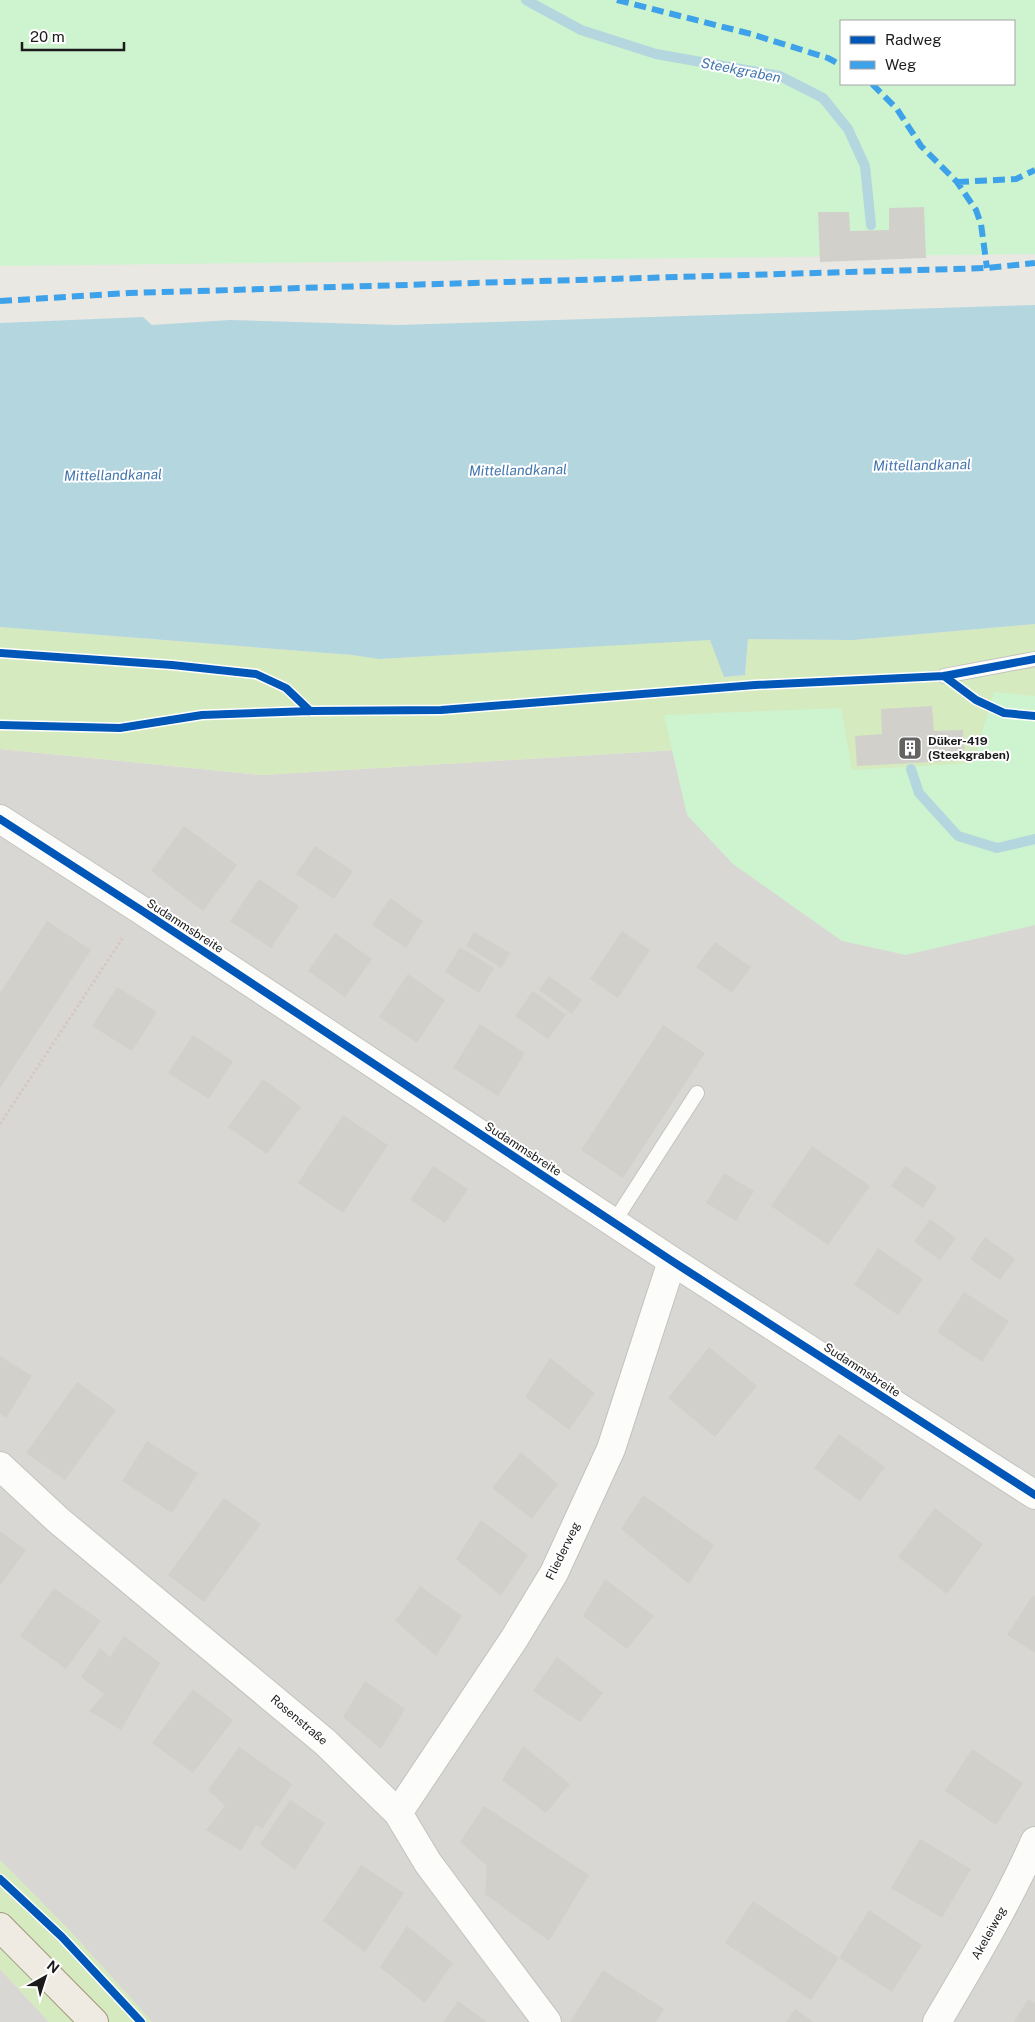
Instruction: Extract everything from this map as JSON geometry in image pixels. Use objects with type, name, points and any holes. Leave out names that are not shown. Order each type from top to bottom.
[{"type":"main road","points":[[0,1927],[94,2022]]},
{"type":"street","name":"Sudammsbreite","points":[[0,819],[672,1261],[1035,1495]]},
{"type":"street","name":"Fliederweg","points":[[398,1813],[514,1639],[554,1573],[611,1450],[672,1261]]},
{"type":"street","name":"Rosenstraße","points":[[0,1466],[58,1520],[325,1742],[398,1813],[428,1863],[547,2022]]},
{"type":"street","name":"Akeleiweg","points":[[937,2022],[974,1960],[1035,1841]]},
{"type":"lane","points":[[944,676],[1035,659]]},
{"type":"lane","points":[[614,1222],[697,1093]]},
{"type":"path","points":[[0,1124],[141,910]]},
{"type":"shaded area","points":[[0,749],[262,775],[692,749],[1035,900],[1035,2022],[152,2022],[70,1931],[0,1860]]},
{"type":"shaded area","points":[[0,1969],[49,2022],[0,2022]]},
{"type":"green space","points":[[0,0],[1035,0],[1035,254],[0,266]]},
{"type":"green space","points":[[1035,624],[1035,900],[692,749],[262,775],[0,749],[0,627],[352,655],[379,659],[710,639],[725,677],[745,675],[748,639],[853,640]]},
{"type":"green space","points":[[994,692],[1035,696],[1035,925],[906,955],[842,941],[733,864],[687,815],[664,715],[841,708],[852,770],[973,763]]},
{"type":"green space","points":[[0,1860],[70,1931],[152,2022],[49,2022],[0,1969]]},
{"type":"water","name":"Mittellandkanal","points":[[1035,305],[1035,624],[853,640],[748,639],[745,675],[724,677],[710,640],[379,659],[352,655],[0,627],[0,323],[143,317],[152,325],[230,320],[398,325]]},
{"type":"building","points":[[924,207],[926,258],[820,262],[818,212],[849,212],[850,231],[889,230],[889,208]]},
{"type":"building","name":"Düker-419 (Steekgraben)","points":[[932,706],[934,731],[963,730],[965,760],[857,766],[855,736],[882,734],[881,709]]},
{"type":"building","points":[[184,826],[237,865],[203,911],[151,871]]},
{"type":"building","points":[[315,846],[353,871],[334,899],[296,874]]},
{"type":"building","points":[[259,879],[299,906],[271,948],[230,921]]},
{"type":"building","points":[[390,898],[423,921],[406,948],[372,925]]},
{"type":"building","points":[[47,921],[91,950],[0,1088],[0,993]]},
{"type":"building","points":[[622,931],[650,950],[618,998],[590,979]]},
{"type":"building","points":[[474,932],[510,953],[501,968],[466,946]]},
{"type":"building","points":[[335,933],[372,959],[345,997],[308,971]]},
{"type":"building","points":[[715,942],[751,967],[732,993],[696,967]]},
{"type":"building","points":[[460,947],[494,968],[479,993],[445,972]]},
{"type":"building","points":[[408,974],[445,1000],[417,1043],[379,1017]]},
{"type":"building","points":[[549,976],[582,1000],[572,1014],[539,990]]},
{"type":"building","points":[[117,987],[157,1012],[132,1051],[92,1026]]},
{"type":"building","points":[[533,991],[566,1015],[548,1039],[515,1016]]},
{"type":"building","points":[[480,1024],[525,1053],[498,1096],[453,1068]]},
{"type":"building","points":[[663,1025],[705,1053],[623,1178],[581,1150]]},
{"type":"building","points":[[193,1035],[233,1061],[209,1099],[168,1073]]},
{"type":"building","points":[[263,1079],[301,1107],[267,1154],[228,1127]]},
{"type":"building","points":[[343,1115],[388,1145],[343,1213],[298,1183]]},
{"type":"building","points":[[812,1146],[870,1186],[828,1245],[771,1206]]},
{"type":"building","points":[[433,1166],[468,1189],[445,1223],[410,1200]]},
{"type":"building","points":[[905,1166],[937,1187],[923,1208],[891,1186]]},
{"type":"building","points":[[724,1173],[754,1191],[736,1221],[706,1203]]},
{"type":"building","points":[[930,1219],[956,1238],[940,1260],[914,1242]]},
{"type":"building","points":[[985,1237],[1015,1259],[1000,1280],[970,1259]]},
{"type":"building","points":[[878,1248],[923,1279],[898,1315],[854,1285]]},
{"type":"building","points":[[964,1292],[1009,1321],[982,1362],[937,1332]]},
{"type":"building","points":[[709,1347],[757,1386],[715,1437],[668,1398]]},
{"type":"building","points":[[0,1356],[32,1376],[6,1418],[0,1414]]},
{"type":"building","points":[[550,1358],[595,1393],[569,1430],[525,1397]]},
{"type":"building","points":[[77,1382],[116,1410],[65,1480],[26,1453]]},
{"type":"building","points":[[839,1434],[885,1467],[860,1501],[814,1468]]},
{"type":"building","points":[[147,1441],[198,1473],[172,1513],[122,1481]]},
{"type":"building","points":[[521,1452],[558,1484],[532,1519],[492,1488]]},
{"type":"building","points":[[643,1495],[714,1545],[689,1584],[621,1529]]},
{"type":"building","points":[[224,1498],[261,1524],[204,1602],[168,1575]]},
{"type":"building","points":[[935,1508],[983,1544],[947,1594],[898,1557]]},
{"type":"building","points":[[481,1520],[528,1555],[501,1596],[456,1559]]},
{"type":"building","points":[[0,1531],[26,1550],[0,1586]]},
{"type":"building","points":[[605,1579],[654,1616],[627,1649],[583,1616]]},
{"type":"building","points":[[420,1586],[462,1616],[436,1656],[395,1621]]},
{"type":"building","points":[[54,1588],[101,1621],[66,1669],[20,1636]]},
{"type":"building","points":[[1033,1595],[1035,1597],[1035,1653],[1007,1635]]},
{"type":"building","points":[[124,1636],[160,1663],[121,1730],[89,1711],[104,1694],[81,1677],[100,1648],[110,1657]]},
{"type":"building","points":[[557,1657],[603,1693],[580,1722],[533,1691]]},
{"type":"building","points":[[365,1681],[405,1709],[381,1749],[343,1717]]},
{"type":"building","points":[[193,1689],[233,1720],[193,1773],[152,1743]]},
{"type":"building","points":[[523,1746],[570,1784],[546,1813],[502,1780]]},
{"type":"building","points":[[239,1747],[292,1784],[262,1829],[256,1825],[241,1851],[206,1830],[225,1806],[208,1790]]},
{"type":"building","points":[[972,1749],[1023,1783],[996,1825],[945,1791]]},
{"type":"building","points":[[290,1800],[325,1823],[295,1870],[260,1844]]},
{"type":"building","points":[[484,1806],[589,1875],[549,1941],[485,1894],[487,1866],[460,1842]]},
{"type":"building","points":[[920,1839],[971,1869],[942,1918],[891,1888]]},
{"type":"building","points":[[361,1865],[404,1893],[365,1952],[323,1921]]},
{"type":"building","points":[[753,1901],[839,1958],[811,2000],[725,1943]]},
{"type":"building","points":[[869,1910],[922,1945],[892,1992],[839,1958]]},
{"type":"building","points":[[407,1926],[453,1963],[425,2003],[380,1967]]},
{"type":"building","points":[[603,1970],[664,2009],[656,2022],[570,2022]]},
{"type":"building","points":[[1028,1999],[1035,2003],[1035,2022],[1014,2022]]},
{"type":"building","points":[[458,2001],[487,2022],[443,2022]]},
{"type":"building","points":[[795,2009],[814,2022],[786,2022]]},
{"type":"waterway","name":"Steekgraben","points":[[526,0],[581,30],[656,54],[780,76],[823,98],[848,129],[865,166],[871,225]]},
{"type":"waterway","name":"Steekgraben","points":[[911,769],[919,793],[958,836],[997,848],[1035,839]]},
{"type":"marked path","points":[[617,0],[751,34],[828,58],[840,64]]},
{"type":"marked path","points":[[873,85],[897,109],[921,146],[957,182],[976,210],[981,224],[987,268]]},
{"type":"marked path","points":[[957,182],[1016,179],[1035,170]]},
{"type":"marked path","points":[[0,301],[129,293],[987,268],[1035,263]]},
{"type":"cycle path","points":[[0,653],[172,665],[256,674],[286,688],[310,711]]},
{"type":"cycle path","points":[[0,725],[120,728],[202,715],[310,711],[441,710],[755,685],[944,676],[1035,659]]},
{"type":"cycle path","points":[[944,676],[976,700],[1004,713],[1035,716]]},
{"type":"cycle path","points":[[0,819],[672,1261],[1035,1495]]},
{"type":"cycle path","points":[[0,1879],[62,1937],[141,2022]]},
{"type":"place","name":"Düker-419 (Steekgraben)","points":[[910,748]]}]
